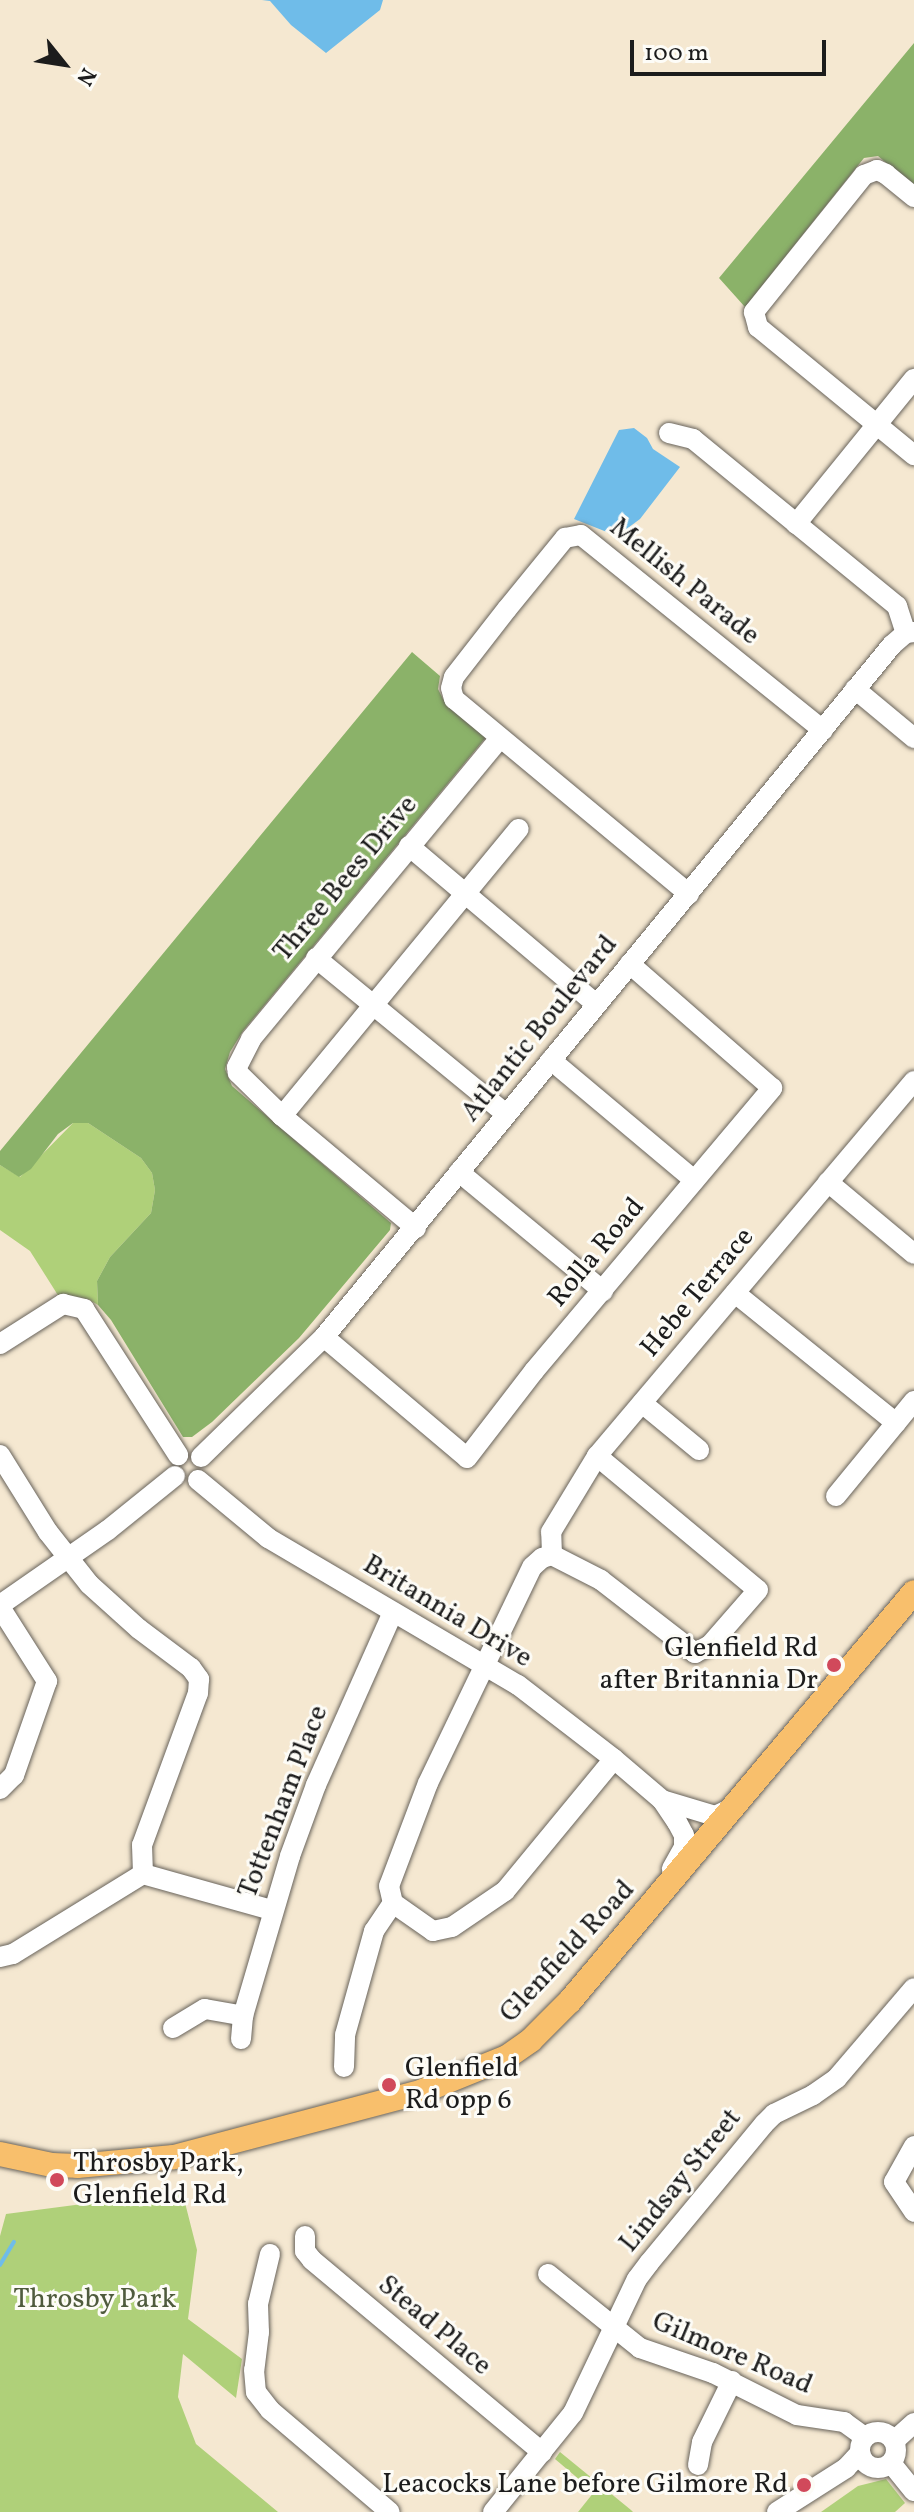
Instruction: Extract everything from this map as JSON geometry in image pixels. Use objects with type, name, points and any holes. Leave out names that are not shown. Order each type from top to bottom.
[{"type":"main road","name":"Glenfield Road","points":[[0,2154],[65,2166],[111,2165],[174,2157],[342,2115],[454,2081],[507,2057],[531,2040],[640,1921],[914,1592]]},
{"type":"street","points":[[914,197],[877,170],[864,175],[758,303],[754,312],[758,327],[914,455]]},
{"type":"street","points":[[796,524],[914,379]]},
{"type":"street","points":[[669,433],[693,439],[897,606],[910,633]]},
{"type":"street","name":"Mellish Parade","points":[[689,894],[454,699],[451,688],[454,677],[565,538],[581,535],[823,730]]},
{"type":"street","name":"Atlantic Boulevard","points":[[201,1457],[324,1337],[855,689],[910,633]]},
{"type":"street","points":[[855,689],[914,738]]},
{"type":"street","name":"Three Bees Drive","points":[[282,1116],[238,1073],[240,1059],[251,1039],[499,739]]},
{"type":"street","points":[[416,1228],[282,1116],[519,829]]},
{"type":"street","points":[[409,846],[596,1004]]},
{"type":"street","points":[[316,958],[506,1114]]},
{"type":"street","name":"Rolla Road","points":[[324,1337],[467,1458],[772,1088],[630,964]]},
{"type":"street","points":[[551,1060],[694,1180]]},
{"type":"street","name":"Hebe Terrace","points":[[552,1555],[551,1532],[597,1456],[914,1081]]},
{"type":"street","points":[[459,1172],[603,1291]]},
{"type":"street","points":[[828,1182],[914,1254]]},
{"type":"street","points":[[735,1293],[896,1423]]},
{"type":"street","points":[[0,1344],[55,1308],[73,1304],[84,1309],[178,1455]]},
{"type":"street","points":[[836,1496],[914,1401]]},
{"type":"street","points":[[642,1403],[699,1450]]},
{"type":"street","points":[[190,1451],[201,1457],[205,1469],[198,1480],[185,1483],[175,1476],[172,1465],[178,1455],[190,1451]]},
{"type":"street","points":[[0,1455],[69,1559],[109,1602],[191,1668],[199,1679],[198,1693],[142,1845],[143,1874]]},
{"type":"street","points":[[597,1456],[758,1590],[710,1645],[695,1653],[601,1580],[552,1555],[532,1567],[450,1731],[389,1886],[393,1903],[433,1931],[452,1927],[505,1891],[614,1759]]},
{"type":"street","points":[[0,1789],[14,1775],[47,1681],[0,1606],[69,1559],[175,1476]]},
{"type":"street","name":"Britannia Drive","points":[[198,1480],[268,1538],[484,1664],[550,1707],[662,1800],[684,1835],[684,1847],[640,1921]]},
{"type":"street","name":"Tottenham Place","points":[[241,2039],[243,2016],[271,1910],[316,1785],[393,1612]]},
{"type":"street","name":"Britannia Drive","points":[[662,1800],[715,1816],[737,1806]]},
{"type":"street","points":[[0,1957],[13,1954],[143,1874],[271,1910]]},
{"type":"street","points":[[344,2067],[345,2035],[374,1931],[393,1903]]},
{"type":"street","name":"Lindsay Street","points":[[493,2512],[573,2413],[637,2279],[649,2263],[764,2124],[774,2114],[813,2095],[837,2078],[914,1988]]},
{"type":"street","points":[[173,2028],[205,2009],[243,2016]]},
{"type":"street","points":[[914,2146],[894,2182],[914,2212]]},
{"type":"street","name":"Stead Place","points":[[305,2236],[305,2251],[312,2260],[542,2452]]},
{"type":"street","points":[[270,2254],[258,2304],[259,2332],[254,2370],[256,2392],[270,2410],[390,2512]]},
{"type":"street","name":"Gilmore Road","points":[[548,2274],[614,2330],[655,2355],[732,2381],[797,2415],[844,2422],[872,2455]]},
{"type":"street","points":[[698,2465],[702,2442],[732,2381]]},
{"type":"street","points":[[894,2441],[914,2423]]},
{"type":"street","points":[[801,2512],[872,2455],[879,2432],[894,2441]]},
{"type":"street","points":[[777,2512],[872,2455],[896,2454],[894,2441]]},
{"type":"street","points":[[872,2455],[914,2491]]},
{"type":"green space","points":[[914,43],[914,186],[878,156],[864,158],[745,307],[719,278]]},
{"type":"green space","points":[[412,652],[440,676],[438,689],[443,699],[487,736],[243,1031],[230,1052],[225,1069],[232,1086],[391,1223],[390,1230],[299,1338],[212,1422],[192,1437],[183,1437],[111,1320],[98,1305],[97,1281],[110,1257],[151,1213],[155,1190],[152,1173],[141,1158],[88,1123],[73,1123],[58,1134],[31,1169],[19,1177],[0,1165],[0,1151]]},
{"type":"green space","points":[[73,1123],[88,1123],[141,1158],[152,1173],[155,1190],[151,1213],[110,1257],[97,1281],[98,1305],[88,1299],[61,1300],[30,1251],[0,1230],[0,1165],[20,1177]]},
{"type":"green space","name":"Throsby Park","points":[[182,2191],[197,2250],[188,2319],[242,2359],[236,2398],[183,2354],[178,2397],[196,2444],[278,2512],[0,2512],[0,2236],[6,2214]]},
{"type":"green space","points":[[560,2452],[633,2512],[578,2512],[594,2492],[555,2459]]},
{"type":"green space","points":[[886,2479],[905,2503],[895,2512],[821,2512],[858,2486]]},
{"type":"water","points":[[262,0],[383,0],[380,10],[326,53],[291,25],[270,1]]},
{"type":"water","points":[[634,428],[647,438],[653,449],[680,467],[640,519],[617,536],[574,519],[619,430]]},
{"type":"waterway","points":[[0,2265],[14,2242]]},
{"type":"place","name":"Glenfield Rd after Britannia Dr","points":[[834,1665]]},
{"type":"place","name":"Glenfield Rd opp 6","points":[[389,2085]]},
{"type":"place","name":"Throsby Park, Glenfield Rd","points":[[57,2180]]},
{"type":"place","name":"Leacocks Lane before Gilmore Rd","points":[[804,2485]]}]
